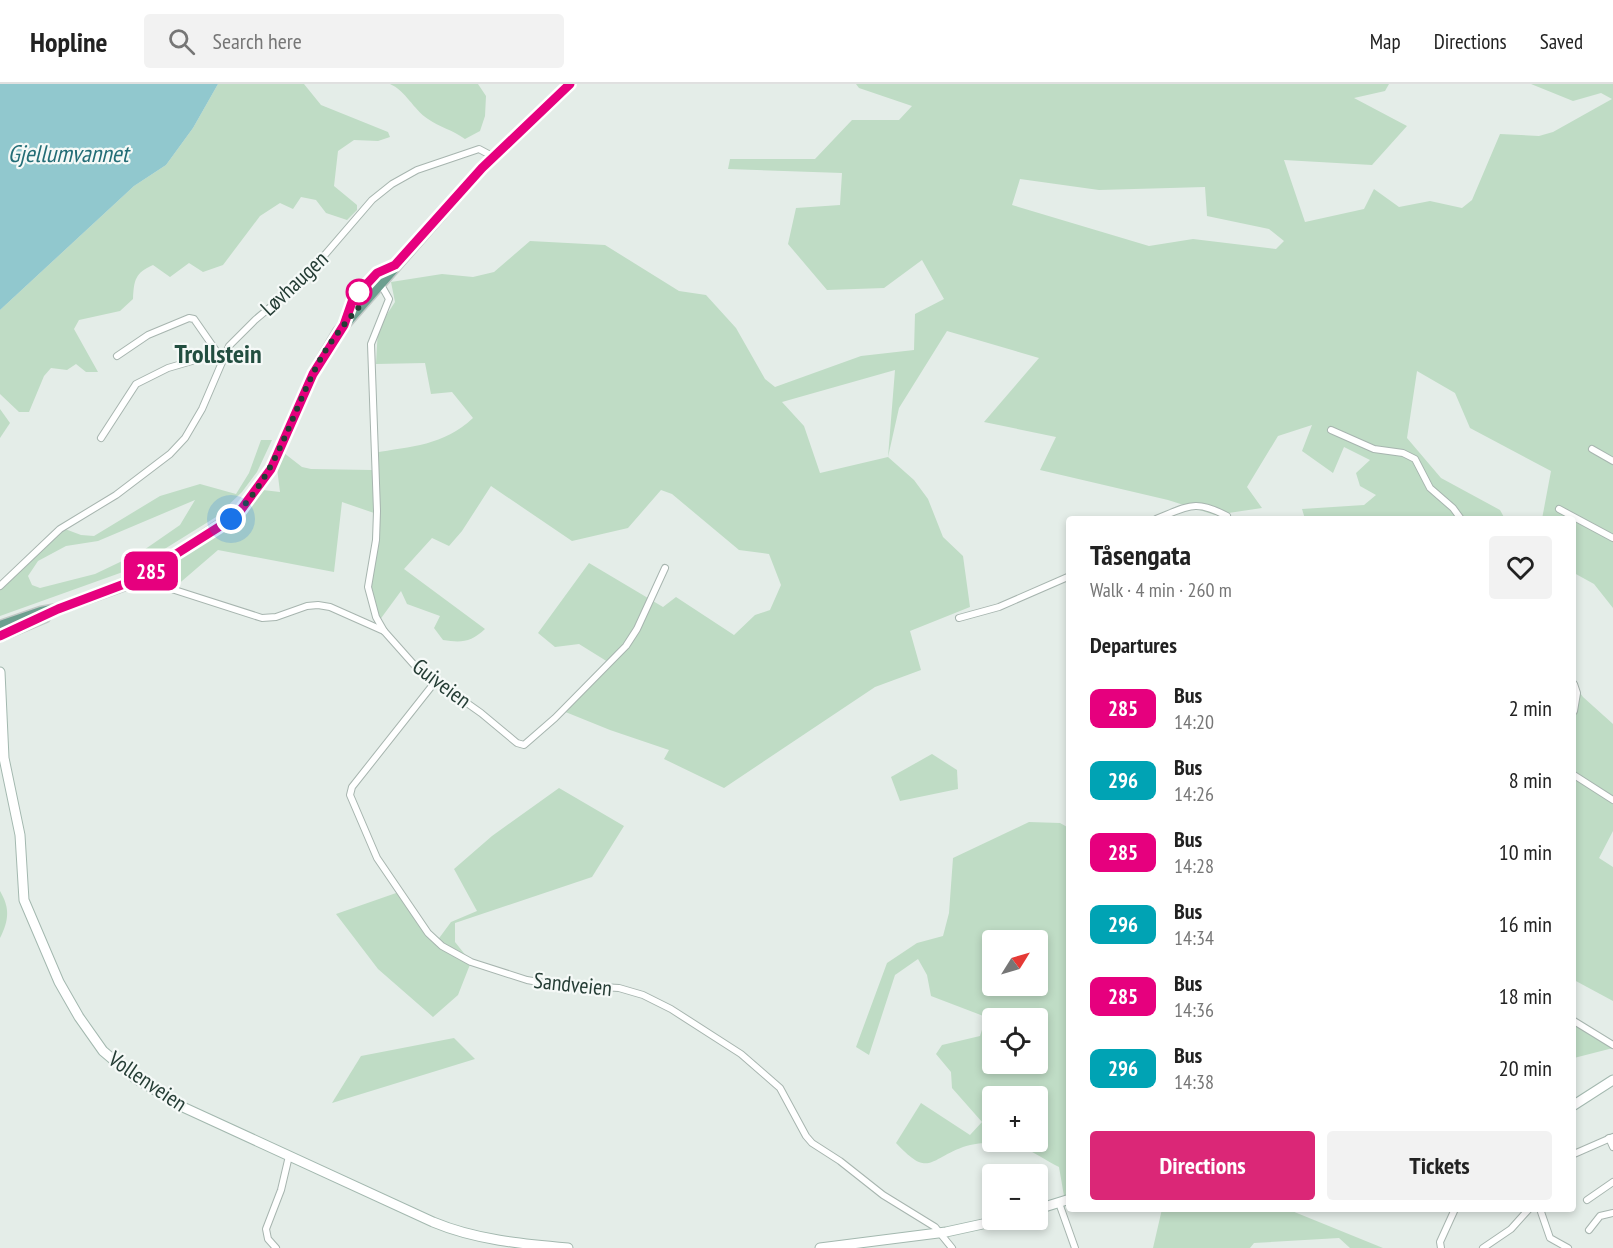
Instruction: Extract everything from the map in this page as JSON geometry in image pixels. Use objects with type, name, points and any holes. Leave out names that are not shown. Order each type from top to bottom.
[{"type":"main road","points":[[0,636],[58,609],[110,591],[145,575],[222,525],[250,500],[275,462],[324,354],[380,283],[494,157],[570,84]]},
{"type":"main road","points":[[0,626],[41,612],[58,609]]},
{"type":"main road","name":"Vollenveien","points":[[0,672],[3,749],[20,831],[24,900],[40,943],[79,1017],[110,1058],[135,1078],[195,1113],[457,1232],[503,1241],[568,1248]]},
{"type":"main road","points":[[1576,1104],[1613,1080]]},
{"type":"main road","points":[[1048,1206],[1066,1200]]},
{"type":"main road","points":[[820,1248],[941,1232],[982,1224]]},
{"type":"street","name":"Løvhaugen","points":[[0,586],[60,529],[116,495],[170,454],[185,438],[202,409],[222,357],[255,320],[304,279],[382,190],[426,166],[471,151],[483,149],[494,157]]},
{"type":"street","points":[[380,283],[389,299],[374,331],[371,344],[377,511],[376,540],[368,587],[376,617],[384,631]]},
{"type":"street","points":[[117,356],[148,335],[189,318],[197,324],[216,354],[222,357]]},
{"type":"street","points":[[101,438],[136,384],[168,368],[216,354]]},
{"type":"street","points":[[1331,430],[1374,449],[1403,453],[1414,459],[1430,488],[1459,516]]},
{"type":"street","points":[[1592,449],[1613,461]]},
{"type":"street","points":[[1163,516],[1183,508],[1203,505],[1227,516]]},
{"type":"street","points":[[1559,509],[1572,516]]},
{"type":"street","points":[[1576,518],[1613,538]]},
{"type":"street","name":"Guiveien","points":[[145,575],[156,584],[262,618],[276,617],[307,606],[330,607],[384,631],[416,668],[482,712],[517,743],[529,743],[626,646],[637,629],[665,568]]},
{"type":"street","points":[[959,618],[999,607],[1066,578]]},
{"type":"street","name":"Sandveien","points":[[435,682],[352,786],[350,795],[377,858],[428,933],[452,953],[527,980],[550,984],[619,988],[643,995],[671,1009],[741,1054],[780,1088],[806,1136],[821,1151],[834,1157],[883,1196],[941,1232]]},
{"type":"street","points":[[1576,776],[1613,800]]},
{"type":"street","points":[[1576,1022],[1613,1045]]},
{"type":"street","points":[[1576,1153],[1611,1137],[1613,1147]]},
{"type":"street","points":[[276,1248],[268,1239],[266,1229],[281,1190],[289,1156]]},
{"type":"street","points":[[1587,1200],[1613,1182]]},
{"type":"street","points":[[1059,1203],[1075,1248]]},
{"type":"street","points":[[1441,1248],[1440,1242],[1454,1212]]},
{"type":"street","points":[[1483,1248],[1511,1229],[1525,1212]]},
{"type":"street","points":[[1541,1212],[1550,1238],[1568,1248]]},
{"type":"street","points":[[1589,1230],[1600,1216],[1613,1213]]},
{"type":"street","points":[[941,1232],[952,1248]]},
{"type":"green space","points":[[218,84],[304,84],[321,105],[388,132],[390,137],[378,141],[354,140],[338,151],[334,186],[357,205],[357,210],[347,220],[326,213],[316,200],[301,197],[293,209],[280,203],[260,216],[223,265],[203,272],[189,263],[170,277],[153,265],[147,268],[137,278],[133,299],[120,311],[79,320],[74,329],[98,372],[86,372],[76,364],[67,370],[51,368],[44,376],[29,412],[19,412],[0,394],[0,310],[134,186],[166,165],[193,128]]},
{"type":"green space","points":[[390,84],[478,84],[486,96],[485,116],[480,131],[465,139],[428,119],[401,91]]},
{"type":"green space","points":[[856,84],[1389,84],[1385,91],[1354,98],[1407,126],[1372,165],[1284,160],[1305,222],[1364,209],[1374,189],[1399,207],[1430,201],[1462,208],[1472,200],[1500,134],[1539,136],[1553,132],[1612,99],[1601,93],[1573,101],[1531,84],[1613,84],[1613,608],[1594,584],[1576,574],[1576,516],[1543,516],[1551,471],[1470,428],[1455,393],[1417,371],[1407,438],[1441,478],[1500,510],[1503,516],[1304,516],[1302,509],[1364,505],[1376,495],[1360,486],[1356,473],[1370,460],[1344,447],[1333,473],[1302,451],[1312,425],[1278,436],[1247,487],[1262,508],[1215,515],[1168,500],[1040,470],[1056,437],[984,422],[1039,358],[947,331],[899,408],[888,457],[914,480],[928,499],[943,537],[963,556],[970,607],[910,631],[921,670],[875,687],[724,788],[664,759],[669,750],[563,711],[608,662],[579,644],[555,647],[538,633],[589,563],[663,607],[676,597],[734,635],[755,615],[770,610],[781,585],[769,554],[739,550],[672,494],[661,490],[628,528],[572,541],[491,486],[462,531],[449,546],[432,538],[404,569],[485,629],[475,637],[466,640],[443,640],[434,628],[440,616],[407,604],[401,591],[379,621],[369,585],[376,534],[373,453],[438,440],[473,418],[452,392],[431,394],[425,363],[376,364],[378,328],[395,302],[391,282],[442,274],[473,277],[494,272],[530,241],[605,245],[679,291],[706,295],[736,328],[765,379],[775,387],[861,356],[914,350],[915,314],[944,299],[922,260],[884,288],[827,290],[788,244],[796,208],[840,205],[842,173],[728,169],[730,159],[815,159],[852,120],[899,120],[912,106],[859,88]],"holes":[[[1020,179],[1099,190],[1205,187],[1207,216],[1269,229],[1284,241],[1276,249],[1193,239],[1149,246],[1012,205]],[[895,370],[888,457],[820,473],[804,426],[782,402]]]},
{"type":"green space","points":[[0,409],[10,423],[0,438]]},
{"type":"green space","points":[[261,440],[272,440],[257,472],[242,492],[216,517],[134,568],[0,616],[0,587],[65,529],[81,535],[94,536],[160,496],[200,484],[236,494],[249,473]],"holes":[[[195,500],[180,525],[141,552],[95,574],[40,588],[32,585],[28,576],[38,561],[66,546],[98,541]]]},
{"type":"green space","points":[[284,453],[302,467],[311,469],[372,470],[374,513],[342,502],[334,572],[218,550],[175,587],[151,577],[225,527],[263,490],[280,492],[277,468]]},
{"type":"green space","points":[[1576,687],[1583,697],[1613,724],[1613,831],[1599,858],[1613,867],[1613,1001],[1576,981]]},
{"type":"green space","points":[[932,754],[957,770],[958,789],[900,801],[891,777]]},
{"type":"green space","points":[[559,788],[624,826],[592,877],[455,923],[455,942],[471,962],[458,995],[433,1017],[378,969],[336,914],[399,892],[437,941],[451,922],[477,911],[454,869],[492,836]]},
{"type":"green space","points":[[1029,822],[1060,823],[1066,826],[1066,1196],[1064,1196],[1059,1167],[1032,1152],[1048,1152],[1048,1086],[982,1086],[982,1122],[952,1088],[951,1072],[936,1054],[942,1045],[980,1036],[982,1030],[982,1074],[1048,1074],[1048,1008],[982,1008],[982,1015],[931,996],[927,975],[918,959],[895,975],[869,1055],[856,1047],[887,963],[917,943],[943,936],[949,913],[953,858]]},
{"type":"green space","points":[[0,891],[7,914],[0,938]]},
{"type":"green space","points":[[1576,1020],[1613,1048],[1576,1057]]},
{"type":"green space","points":[[454,1038],[475,1059],[332,1103],[361,1056]]},
{"type":"green space","points":[[921,1103],[970,1135],[982,1122],[982,1143],[963,1147],[929,1163],[915,1160],[896,1143]]},
{"type":"green space","points":[[1161,1212],[1294,1212],[1383,1248],[1350,1248],[1339,1238],[1254,1243],[1250,1248],[1153,1248]]},
{"type":"water","name":"Gjellumvannet","points":[[0,84],[218,84],[193,128],[166,165],[134,186],[0,310]]},
{"type":"bus line","name":"285","points":[[0,636],[58,609],[135,580],[222,525],[240,511],[260,487],[271,469],[313,374],[331,342],[344,325],[348,306],[353,299],[377,273],[395,265],[482,168],[570,84]]},
{"type":"district","name":"Trollstein","points":[[218,353]]},
{"type":"route","points":[[231,519],[267,477],[320,360],[338,332],[364,301],[359,292]]}]
